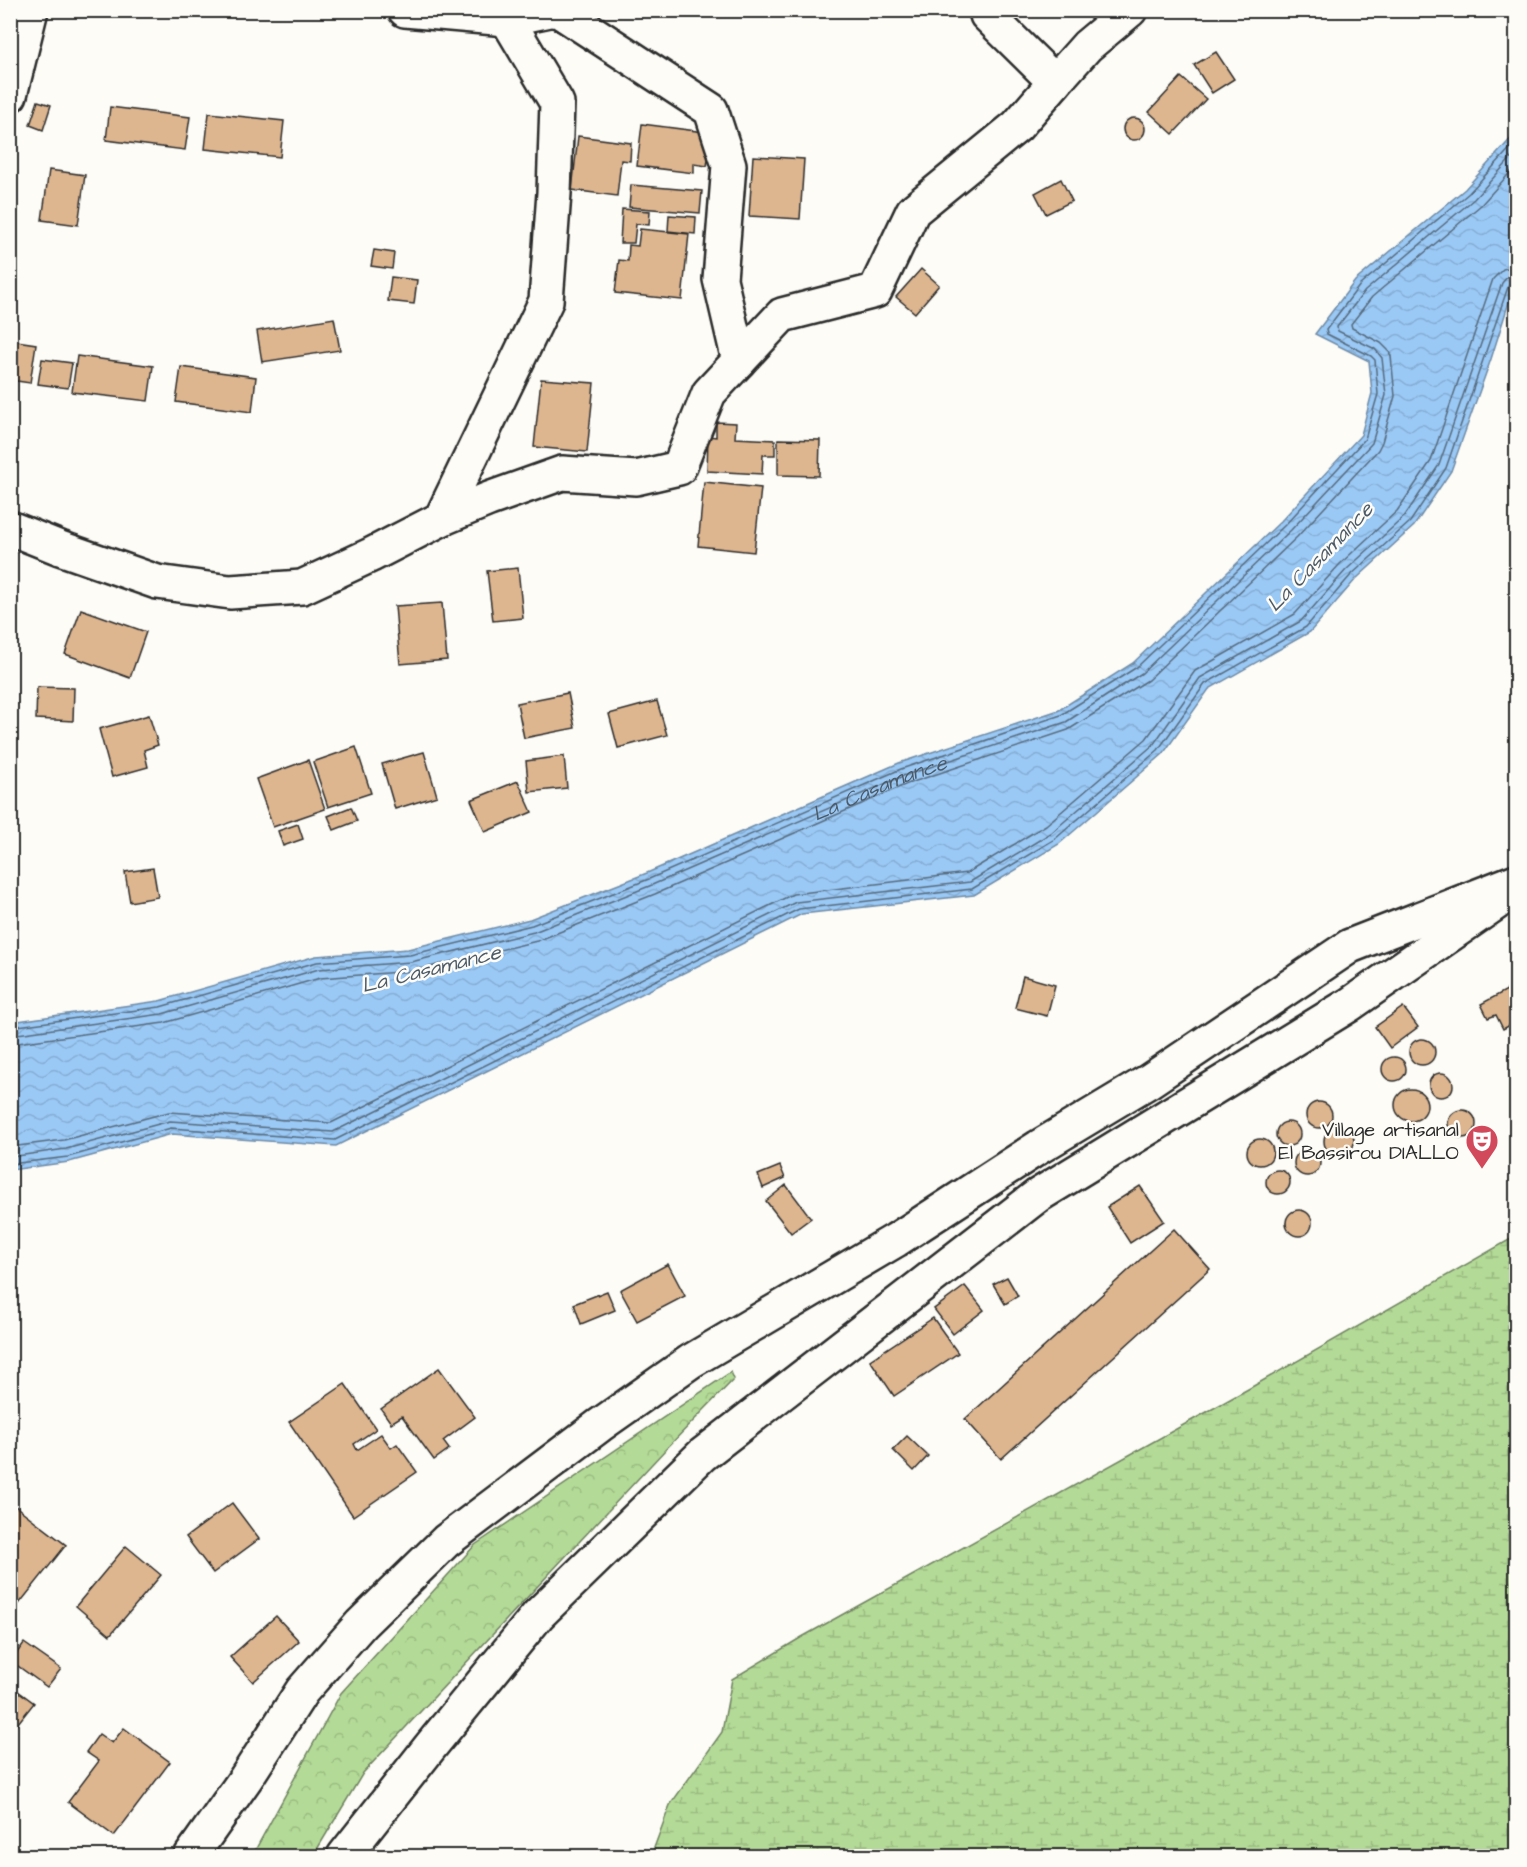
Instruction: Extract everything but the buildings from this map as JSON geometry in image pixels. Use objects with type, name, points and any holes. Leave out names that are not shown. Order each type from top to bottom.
[{"type":"main road","points":[[10,95],[31,10]]},
{"type":"main road","points":[[405,10],[507,19],[550,10]]},
{"type":"main road","points":[[558,10],[711,110],[729,165],[720,279],[740,361]]},
{"type":"main road","points":[[976,13],[1021,10]]},
{"type":"main road","points":[[10,528],[158,582],[230,592],[302,586],[371,555],[441,519],[562,473],[636,478],[679,468],[709,393],[782,315],[875,291],[913,211],[1017,126],[1087,46],[1130,10]]},
{"type":"main road","points":[[976,13],[1056,82]]},
{"type":"main road","points":[[441,519],[546,301],[554,193],[557,103],[507,19]]},
{"type":"main road","points":[[191,1857],[246,1778],[302,1691],[361,1624],[446,1541],[600,1425],[691,1361],[896,1240],[1039,1147],[1149,1081],[1350,946],[1516,881]]},
{"type":"main road","points":[[344,1857],[538,1615],[702,1455],[1037,1196],[1349,1005],[1516,890]]},
{"type":"green space","points":[[1516,1236],[1516,1856],[651,1856],[670,1805],[722,1732],[732,1679],[802,1637],[1250,1388]]},
{"type":"green space","points":[[731,1372],[734,1379],[363,1773],[313,1856],[252,1856],[341,1693],[475,1545]]},
{"type":"water","name":"La Casamance","points":[[1516,133],[1516,280],[1451,471],[1414,526],[1356,579],[1310,632],[1209,689],[1163,754],[1059,844],[974,895],[802,914],[336,1146],[172,1134],[69,1162],[11,1170],[11,1022],[159,1001],[316,956],[408,949],[530,919],[647,873],[899,763],[1059,710],[1133,663],[1281,521],[1361,435],[1372,393],[1369,361],[1315,334],[1355,281],[1465,189]]},
{"type":"place","name":"Village artisanal El Bassirou DIALLO","points":[[1482,1170]]}]
